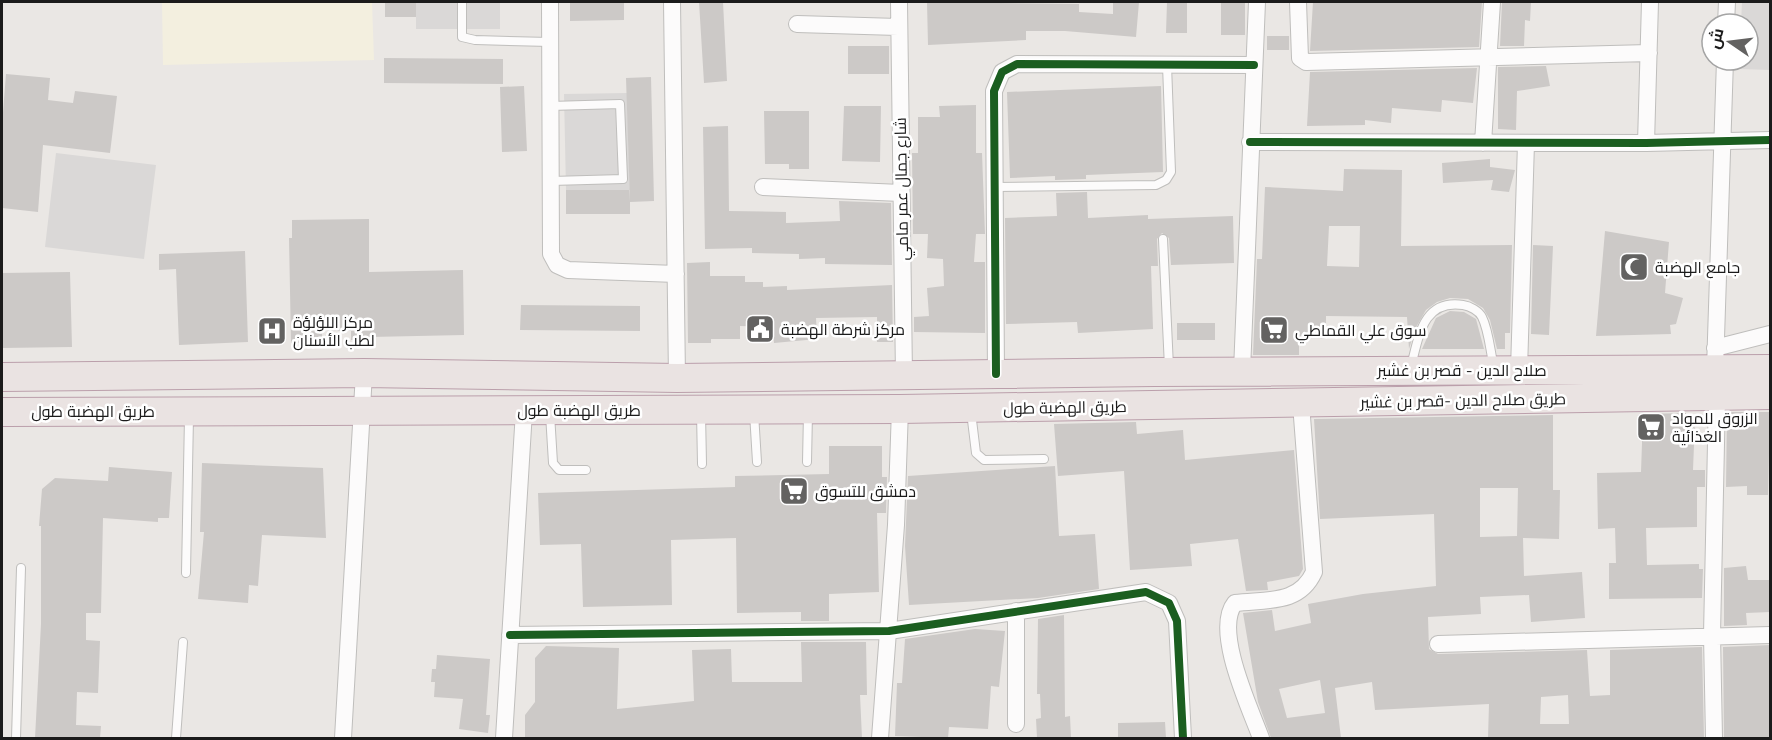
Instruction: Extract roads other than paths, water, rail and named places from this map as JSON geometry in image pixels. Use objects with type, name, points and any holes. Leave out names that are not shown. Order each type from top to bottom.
[{"type":"highway","name":"صلاح الدين - قصر بن غشير","points":[[1161,372],[1770,369]]},
{"type":"highway","name":"طريق صلاح الدين -قصر بن غشير","points":[[1156,406],[1301,404],[1716,370],[1770,395]]},
{"type":"highway","name":"طريق الهضبة طول","points":[[2,377],[364,373],[677,378],[1161,372]]},
{"type":"highway","name":"طريق الهضبة طول","points":[[2,412],[808,410],[1156,406]]},
{"type":"street","points":[[550,2],[551,254],[557,265],[568,270],[676,274]]},
{"type":"street","points":[[672,2],[677,378]]},
{"type":"street","name":"شارع جمال عمر مامي","points":[[899,2],[904,376]]},
{"type":"street","points":[[1242,372],[1257,2]]},
{"type":"street","points":[[1298,2],[1298,50],[1300,58],[1306,62],[1649,53]]},
{"type":"street","points":[[1483,143],[1492,2]]},
{"type":"street","points":[[1646,143],[1650,2]]},
{"type":"street","points":[[797,24],[898,27]]},
{"type":"street","points":[[996,374],[994,91],[1002,72],[1017,64],[1254,65]]},
{"type":"street","points":[[1714,738],[1712,636],[1716,370],[1725,72]]},
{"type":"street","points":[[1250,142],[1646,143],[1770,140]]},
{"type":"street","points":[[1507,370],[1526,143]]},
{"type":"street","points":[[763,187],[901,193]]},
{"type":"street","points":[[1716,370],[1770,334]]},
{"type":"street","points":[[343,738],[364,373]]},
{"type":"street","points":[[1261,738],[1234,667],[1227,619],[1235,603],[1294,596],[1307,587],[1314,572],[1301,404]]},
{"type":"street","points":[[880,738],[889,630],[900,409]]},
{"type":"street","points":[[504,738],[510,635],[537,411]]},
{"type":"street","points":[[510,635],[889,630],[1146,592],[1169,603],[1177,621],[1183,738]]},
{"type":"street","points":[[1016,611],[1016,724]]},
{"type":"street","points":[[1438,644],[1770,635]]},
{"type":"lane","points":[[462,2],[462,37],[475,40],[550,42]]},
{"type":"lane","points":[[995,187],[1156,185],[1166,180],[1171,172],[1167,65]]},
{"type":"lane","points":[[550,106],[620,104],[623,179],[550,181]]},
{"type":"lane","points":[[1161,372],[1163,239]]},
{"type":"lane","points":[[1410,371],[1422,326],[1433,310],[1454,304],[1469,306],[1482,315],[1507,370]]},
{"type":"lane","points":[[971,408],[976,453],[984,460],[1044,459]]},
{"type":"lane","points":[[701,410],[702,464]]},
{"type":"lane","points":[[754,410],[758,462]]},
{"type":"lane","points":[[807,462],[808,410]]},
{"type":"lane","points":[[186,573],[189,411]]},
{"type":"lane","points":[[537,411],[553,463],[559,470],[586,470]]},
{"type":"lane","points":[[16,738],[21,568]]},
{"type":"lane","points":[[176,738],[183,642]]},
{"type":"place","name":"جامع الهضبة","points":[[1634,267]]},
{"type":"place","name":"مركز شرطة الهضبة","points":[[760,329]]},
{"type":"place","name":"سوق علي القماطي","points":[[1274,330]]},
{"type":"place","name":"مركز اللؤلؤة لطب الأسنان","points":[[272,331]]},
{"type":"place","name":"الزروق للمواد الغذائية","points":[[1651,427]]},
{"type":"place","name":"دمشق للتسوق","points":[[794,491]]}]
